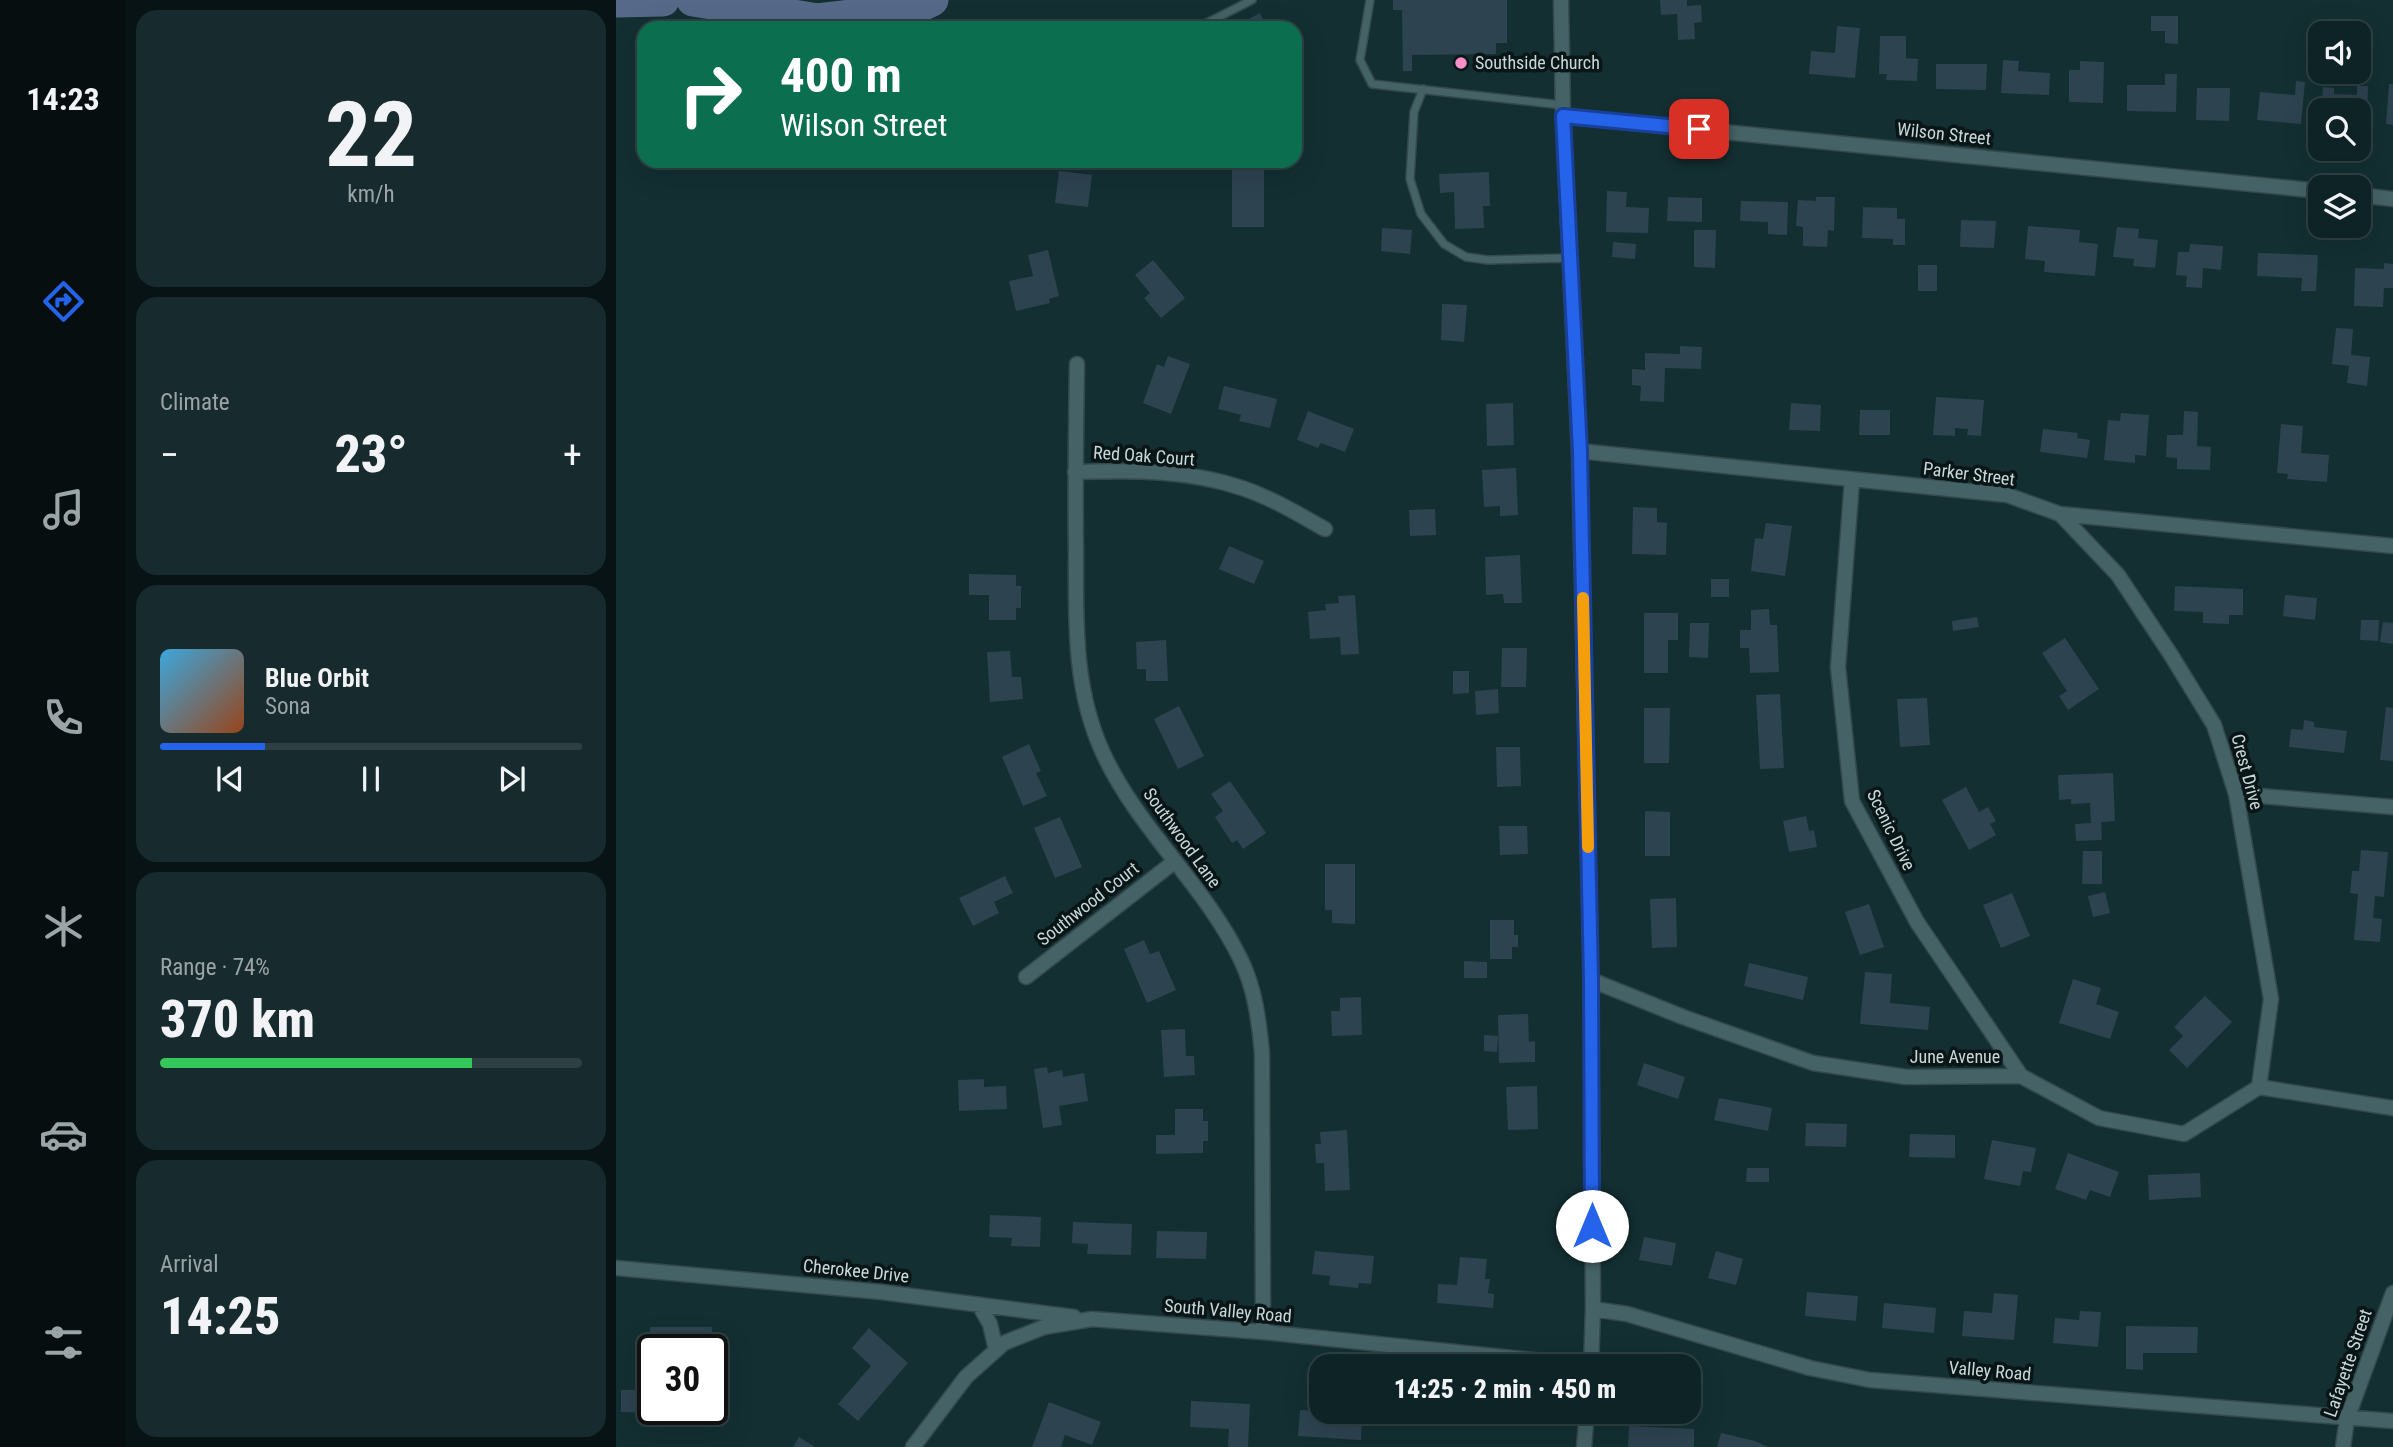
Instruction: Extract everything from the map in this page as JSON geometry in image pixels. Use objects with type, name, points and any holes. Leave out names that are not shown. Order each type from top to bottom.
[{"type":"street","points":[[1561,0],[1563,110],[1580,451],[1591,980],[1591,1354]]},
{"type":"street","name":"Wilson Street","points":[[1563,110],[2308,190]]},
{"type":"street","points":[[2371,196],[2393,199]]},
{"type":"street","name":"Southwood Lane","points":[[1077,364],[1076,633],[1083,702],[1103,753],[1138,813],[1223,928],[1242,961],[1257,1008],[1262,1053],[1263,1332]]},
{"type":"street","name":"Parker Street","points":[[1580,451],[2007,495],[2060,514],[2393,546]]},
{"type":"street","name":"Red Oak Court","points":[[1075,472],[1126,470],[1183,474],[1241,488],[1272,500],[1325,529]]},
{"type":"street","name":"Scenic Drive","points":[[1853,480],[1838,667],[1852,801],[1917,922],[2021,1076]]},
{"type":"street","name":"Crest Drive","points":[[2060,514],[2118,575],[2214,724],[2236,794],[2271,999],[2259,1087]]},
{"type":"street","points":[[2236,794],[2393,807]]},
{"type":"street","name":"Southwood Court","points":[[1026,977],[1174,862]]},
{"type":"street","name":"June Avenue","points":[[1591,980],[1683,1017],[1813,1063],[1906,1077],[2021,1076],[2099,1118],[2185,1134],[2259,1087]]},
{"type":"street","points":[[2259,1087],[2393,1108]]},
{"type":"street","name":"Cherokee Drive","points":[[616,1268],[881,1292],[1092,1319]]},
{"type":"street","name":"Lafayette Street","points":[[2343,1447],[2347,1419],[2393,1293]]},
{"type":"street","points":[[979,1305],[990,1324],[996,1350]]},
{"type":"street","name":"Valley Road","points":[[1593,1309],[1627,1314],[1810,1368],[1870,1380],[2393,1421]]},
{"type":"street","name":"South Valley Road","points":[[913,1447],[929,1422],[966,1377],[1004,1343],[1044,1327],[1092,1319],[1263,1332],[1475,1354]]},
{"type":"street","points":[[1584,1447],[1586,1424]]},
{"type":"lane","points":[[1211,21],[1252,0]]},
{"type":"lane","points":[[1370,0],[1360,60],[1372,84],[1563,110]]},
{"type":"lane","points":[[1423,89],[1414,112],[1410,179],[1421,215],[1444,244],[1466,257],[1488,260],[1570,258]]},
{"type":"building","points":[[1393,0],[1507,0],[1507,43],[1496,43],[1496,54],[1412,55],[1412,71],[1403,71],[1402,10],[1393,10]]},
{"type":"building","points":[[1660,0],[1687,0],[1687,6],[1701,5],[1702,22],[1694,23],[1695,39],[1678,40],[1677,14],[1661,15]]},
{"type":"building","points":[[1260,13],[1264,21],[1245,21]]},
{"type":"building","points":[[2151,16],[2178,16],[2178,44],[2165,43],[2165,31],[2151,31]]},
{"type":"building","points":[[1837,26],[1860,28],[1855,78],[1809,74],[1811,51],[1835,53]]},
{"type":"building","points":[[1880,36],[1906,36],[1906,58],[1918,59],[1917,81],[1886,80],[1887,74],[1879,74]]},
{"type":"building","points":[[2003,60],[2019,61],[2018,71],[2050,73],[2049,95],[2001,93]]},
{"type":"building","points":[[2080,61],[2104,62],[2103,103],[2069,102],[2069,70],[2080,70]]},
{"type":"building","points":[[1936,64],[1987,64],[1986,90],[1936,89]]},
{"type":"building","points":[[2165,74],[2177,74],[2176,112],[2127,111],[2127,85],[2165,85]]},
{"type":"building","points":[[2296,81],[2305,82],[2301,124],[2257,120],[2260,92],[2295,95]]},
{"type":"building","points":[[2389,84],[2393,84],[2393,125],[2386,124]]},
{"type":"building","points":[[2357,86],[2368,86],[2368,98],[2322,98],[2323,87],[2334,88],[2334,94],[2357,95]]},
{"type":"building","points":[[2197,88],[2230,88],[2229,121],[2196,120]]},
{"type":"building","points":[[1232,168],[1264,168],[1264,227],[1232,227]]},
{"type":"building","points":[[1059,171],[1092,175],[1088,207],[1055,203]]},
{"type":"building","points":[[1489,172],[1490,206],[1483,206],[1484,228],[1455,229],[1454,192],[1440,193],[1439,174]]},
{"type":"building","points":[[1607,191],[1627,192],[1626,207],[1649,208],[1648,233],[1606,232]]},
{"type":"building","points":[[1668,197],[1702,198],[1702,222],[1667,221]]},
{"type":"building","points":[[1816,197],[1835,197],[1834,231],[1828,230],[1827,247],[1803,246],[1803,227],[1796,226],[1798,200],[1816,201]]},
{"type":"building","points":[[1741,201],[1788,202],[1787,235],[1768,234],[1768,222],[1740,221]]},
{"type":"building","points":[[1863,207],[1897,208],[1897,219],[1905,219],[1905,245],[1893,245],[1893,239],[1862,238]]},
{"type":"building","points":[[1961,220],[1996,221],[1994,248],[1960,247]]},
{"type":"building","points":[[2028,226],[2080,230],[2079,242],[2098,244],[2095,276],[2044,272],[2045,261],[2025,259]]},
{"type":"building","points":[[2117,227],[2139,229],[2138,238],[2158,240],[2155,268],[2133,266],[2134,259],[2113,257]]},
{"type":"building","points":[[1382,228],[1412,230],[1410,254],[1381,251]]},
{"type":"building","points":[[1694,230],[1716,230],[1715,268],[1694,267]]},
{"type":"building","points":[[1613,242],[1636,244],[1635,259],[1612,257]]},
{"type":"building","points":[[2190,244],[2223,246],[2221,270],[2203,268],[2202,288],[2186,287],[2187,276],[2176,275],[2178,252],[2189,252]]},
{"type":"building","points":[[1048,250],[1059,296],[1049,299],[1050,303],[1016,311],[1009,281],[1033,276],[1028,255]]},
{"type":"building","points":[[2258,253],[2318,255],[2316,291],[2301,291],[2302,278],[2257,276]]},
{"type":"building","points":[[1153,260],[1185,298],[1161,318],[1144,298],[1150,293],[1135,275]]},
{"type":"building","points":[[2384,263],[2393,264],[2393,288],[2384,288],[2383,307],[2354,306],[2355,268],[2384,269]]},
{"type":"building","points":[[1918,265],[1937,265],[1937,291],[1918,291]]},
{"type":"building","points":[[1442,304],[1467,305],[1464,342],[1441,340]]},
{"type":"building","points":[[2336,328],[2353,329],[2351,355],[2370,357],[2367,386],[2347,383],[2349,366],[2332,364]]},
{"type":"building","points":[[1680,346],[1702,347],[1701,369],[1665,368],[1664,402],[1640,401],[1641,386],[1632,385],[1632,369],[1645,370],[1645,353],[1680,354]]},
{"type":"building","points":[[1168,356],[1190,364],[1171,414],[1143,403],[1157,364],[1164,367]]},
{"type":"building","points":[[1224,386],[1277,399],[1270,428],[1239,421],[1241,415],[1218,409]]},
{"type":"building","points":[[1936,397],[1984,400],[1981,436],[1967,435],[1968,429],[1955,428],[1955,436],[1933,435]]},
{"type":"building","points":[[1513,403],[1514,445],[1487,446],[1486,404]]},
{"type":"building","points":[[1791,403],[1821,405],[1820,431],[1789,430]]},
{"type":"building","points":[[1860,410],[1890,410],[1890,435],[1859,435]]},
{"type":"building","points":[[1308,411],[1354,429],[1345,452],[1321,443],[1318,448],[1297,440]]},
{"type":"building","points":[[2184,411],[2198,412],[2197,446],[2211,447],[2210,470],[2177,469],[2177,458],[2166,457],[2167,435],[2183,435]]},
{"type":"building","points":[[2121,413],[2149,415],[2146,456],[2135,455],[2135,463],[2104,460],[2108,420],[2120,421]]},
{"type":"building","points":[[2281,424],[2303,426],[2301,453],[2329,455],[2327,482],[2287,479],[2288,474],[2277,473]]},
{"type":"building","points":[[2043,429],[2078,433],[2077,438],[2090,440],[2087,458],[2040,452]]},
{"type":"building","points":[[1516,468],[1518,515],[1500,516],[1500,506],[1484,507],[1482,470]]},
{"type":"building","points":[[1633,507],[1657,508],[1657,522],[1667,523],[1666,555],[1632,554]]},
{"type":"building","points":[[1435,509],[1436,535],[1410,536],[1409,510]]},
{"type":"building","points":[[1766,523],[1792,526],[1785,576],[1751,571],[1755,538],[1763,539]]},
{"type":"building","points":[[1229,546],[1264,561],[1254,584],[1219,569]]},
{"type":"building","points":[[1520,555],[1522,603],[1504,603],[1503,594],[1486,595],[1485,557]]},
{"type":"building","points":[[969,574],[1016,575],[1016,586],[1021,586],[1021,608],[1016,608],[1016,620],[989,620],[989,595],[969,595]]},
{"type":"building","points":[[1711,579],[1729,579],[1729,597],[1711,597]]},
{"type":"building","points":[[2175,586],[2243,589],[2243,615],[2229,615],[2229,624],[2203,623],[2203,612],[2174,611]]},
{"type":"building","points":[[1355,595],[1359,654],[1341,655],[1340,637],[1310,639],[1308,612],[1326,610],[1325,604],[1339,603],[1338,596]]},
{"type":"building","points":[[2285,595],[2317,598],[2315,620],[2283,616]]},
{"type":"building","points":[[1769,609],[1770,625],[1777,625],[1779,672],[1750,673],[1749,648],[1740,648],[1740,630],[1751,630],[1751,610]]},
{"type":"building","points":[[1644,613],[1678,613],[1678,640],[1668,640],[1668,673],[1644,673]]},
{"type":"building","points":[[1977,617],[1979,627],[1953,631],[1952,621]]},
{"type":"building","points":[[2361,620],[2379,620],[2378,641],[2360,640]]},
{"type":"building","points":[[2383,622],[2393,623],[2393,644],[2380,642]]},
{"type":"building","points":[[1690,623],[1709,623],[1708,658],[1689,657]]},
{"type":"building","points":[[2065,638],[2099,689],[2068,710],[2059,696],[2067,691],[2042,653]]},
{"type":"building","points":[[1166,640],[1168,681],[1146,681],[1146,669],[1137,669],[1136,642]]},
{"type":"building","points":[[1502,648],[1527,648],[1526,687],[1501,687]]},
{"type":"building","points":[[1010,651],[1012,677],[1021,677],[1023,699],[990,702],[987,652]]},
{"type":"building","points":[[1453,671],[1469,671],[1469,693],[1453,694]]},
{"type":"building","points":[[1498,689],[1499,713],[1476,715],[1475,691]]},
{"type":"building","points":[[1780,694],[1784,768],[1760,769],[1756,695]]},
{"type":"building","points":[[1927,698],[1930,745],[1900,747],[1897,699]]},
{"type":"building","points":[[1179,706],[1204,756],[1178,769],[1154,719]]},
{"type":"building","points":[[2386,707],[2393,708],[2393,761],[2380,760]]},
{"type":"building","points":[[1644,708],[1670,708],[1669,763],[1644,763]]},
{"type":"building","points":[[2304,720],[2314,722],[2314,727],[2347,731],[2344,753],[2289,747],[2291,729],[2303,730]]},
{"type":"building","points":[[1029,744],[1041,771],[1036,773],[1047,796],[1023,806],[1002,757]]},
{"type":"building","points":[[1496,747],[1520,747],[1521,786],[1497,787]]},
{"type":"building","points":[[2113,773],[2115,821],[2101,822],[2102,840],[2076,841],[2075,824],[2091,823],[2090,803],[2071,804],[2071,799],[2059,800],[2058,775]]},
{"type":"building","points":[[1230,781],[1266,833],[1243,849],[1237,840],[1232,843],[1215,817],[1223,811],[1211,794]]},
{"type":"building","points":[[1966,787],[1979,812],[1988,807],[1996,821],[1990,824],[1996,835],[1969,850],[1942,800]]},
{"type":"building","points":[[1645,811],[1670,812],[1670,856],[1645,856]]},
{"type":"building","points":[[1806,816],[1809,831],[1814,830],[1817,847],[1789,852],[1783,821]]},
{"type":"building","points":[[1060,817],[1082,867],[1055,878],[1034,828]]},
{"type":"building","points":[[1499,826],[1527,826],[1528,854],[1500,855]]},
{"type":"building","points":[[2361,850],[2388,852],[2384,897],[2375,896],[2373,918],[2382,919],[2380,942],[2354,940],[2358,894],[2350,893],[2352,871],[2359,871]]},
{"type":"building","points":[[2083,851],[2102,851],[2102,884],[2082,884]]},
{"type":"building","points":[[1325,864],[1355,864],[1355,924],[1332,923],[1332,910],[1325,910]]},
{"type":"building","points":[[1005,876],[1013,893],[994,902],[999,913],[973,926],[959,898]]},
{"type":"building","points":[[2105,892],[2110,913],[2093,917],[2088,896]]},
{"type":"building","points":[[2012,893],[2030,936],[2001,948],[1983,905]]},
{"type":"building","points":[[1676,898],[1677,947],[1652,948],[1650,899]]},
{"type":"building","points":[[1869,904],[1884,947],[1860,955],[1845,912]]},
{"type":"building","points":[[1490,920],[1514,920],[1514,935],[1518,935],[1518,947],[1512,947],[1512,959],[1490,959]]},
{"type":"building","points":[[1144,940],[1150,954],[1159,951],[1176,990],[1147,1003],[1124,949]]},
{"type":"building","points":[[1464,961],[1487,962],[1487,978],[1464,978]]},
{"type":"building","points":[[1749,963],[1808,977],[1803,1000],[1744,986]]},
{"type":"building","points":[[1865,972],[1892,974],[1890,1003],[1930,1007],[1928,1030],[1860,1024]]},
{"type":"building","points":[[2073,979],[2101,988],[2096,1004],[2119,1012],[2110,1039],[2059,1023]]},
{"type":"building","points":[[2205,996],[2232,1022],[2187,1068],[2169,1050],[2183,1036],[2174,1027]]},
{"type":"building","points":[[1361,997],[1362,1035],[1332,1036],[1331,1011],[1340,1011],[1340,998]]},
{"type":"building","points":[[1528,1014],[1529,1042],[1535,1041],[1535,1062],[1499,1063],[1498,1015]]},
{"type":"building","points":[[1185,1029],[1186,1056],[1194,1056],[1195,1075],[1164,1077],[1161,1030]]},
{"type":"building","points":[[1484,1035],[1498,1036],[1497,1052],[1484,1051]]},
{"type":"building","points":[[1644,1063],[1685,1077],[1678,1099],[1637,1085]]},
{"type":"building","points":[[1047,1067],[1048,1073],[1062,1070],[1063,1077],[1084,1073],[1088,1101],[1059,1106],[1062,1125],[1043,1128],[1034,1069]]},
{"type":"building","points":[[984,1079],[984,1087],[1006,1086],[1007,1109],[959,1111],[958,1080]]},
{"type":"building","points":[[1537,1086],[1538,1129],[1508,1130],[1506,1087]]},
{"type":"building","points":[[1719,1098],[1772,1108],[1768,1131],[1714,1120]]},
{"type":"building","points":[[1175,1109],[1203,1109],[1203,1121],[1208,1121],[1208,1141],[1203,1141],[1203,1153],[1156,1154],[1156,1135],[1175,1135]]},
{"type":"building","points":[[1806,1123],[1847,1124],[1846,1147],[1805,1146]]},
{"type":"building","points":[[1347,1130],[1350,1190],[1325,1191],[1324,1163],[1316,1163],[1315,1144],[1321,1144],[1320,1132]]},
{"type":"building","points":[[1910,1134],[1955,1135],[1955,1158],[1909,1157]]},
{"type":"building","points":[[1992,1140],[2036,1148],[2031,1172],[2023,1171],[2020,1186],[1984,1179]]},
{"type":"building","points":[[2068,1153],[2119,1172],[2110,1197],[2090,1190],[2086,1200],[2055,1189]]},
{"type":"building","points":[[1747,1168],[1769,1168],[1769,1182],[1746,1182]]},
{"type":"building","points":[[2200,1173],[2201,1197],[2149,1200],[2148,1175]]},
{"type":"building","points":[[990,1215],[1041,1217],[1040,1247],[1011,1246],[1012,1238],[989,1237]]},
{"type":"building","points":[[1073,1222],[1132,1224],[1131,1255],[1087,1254],[1088,1244],[1072,1243]]},
{"type":"building","points":[[1157,1231],[1207,1232],[1206,1259],[1156,1258]]},
{"type":"building","points":[[1644,1237],[1676,1243],[1672,1266],[1639,1260]]},
{"type":"building","points":[[1315,1251],[1374,1256],[1371,1284],[1359,1283],[1358,1288],[1329,1285],[1330,1276],[1312,1274]]},
{"type":"building","points":[[1716,1251],[1743,1259],[1736,1285],[1708,1278]]},
{"type":"building","points":[[1460,1257],[1487,1259],[1485,1279],[1490,1279],[1488,1293],[1494,1294],[1493,1308],[1437,1303],[1438,1284],[1457,1285]]},
{"type":"building","points":[[1807,1292],[1858,1296],[1856,1321],[1805,1316]]},
{"type":"building","points":[[1994,1293],[2018,1295],[2014,1340],[1962,1336],[1964,1311],[1992,1313]]},
{"type":"building","points":[[1884,1303],[1936,1308],[1934,1333],[1882,1328]]},
{"type":"building","points":[[2080,1311],[2101,1312],[2098,1347],[2053,1343],[2055,1318],[2079,1320]]},
{"type":"building","points":[[2126,1326],[2198,1327],[2197,1353],[2143,1353],[2143,1370],[2126,1369]]},
{"type":"building","points":[[650,1327],[712,1327],[712,1334],[650,1334]]},
{"type":"building","points":[[869,1328],[908,1363],[858,1421],[838,1404],[871,1366],[852,1348]]},
{"type":"building","points":[[621,1390],[637,1390],[637,1412],[621,1412]]},
{"type":"building","points":[[1191,1401],[1250,1404],[1248,1447],[1228,1447],[1229,1429],[1190,1427]]},
{"type":"building","points":[[1049,1402],[1101,1422],[1092,1445],[1065,1435],[1061,1447],[1032,1447]]},
{"type":"building","points":[[1300,1410],[1309,1410],[1309,1424],[1362,1424],[1361,1440],[1298,1436]]},
{"type":"building","points":[[1629,1426],[1694,1429],[1694,1447],[1628,1447]]},
{"type":"building","points":[[1721,1433],[1755,1441],[1768,1447],[1717,1447]]},
{"type":"building","points":[[799,1437],[815,1447],[793,1447]]},
{"type":"waterway","points":[[616,1],[663,0]]},
{"type":"waterway","points":[[693,0],[818,20],[915,8],[932,0]]},
{"type":"slow traffic","points":[[1583,598],[1588,847]]},
{"type":"place","name":"Southside Church","points":[[1461,63]]},
{"type":"route","points":[[1592,1226],[1591,980],[1580,451],[1563,116],[1699,129]]}]
